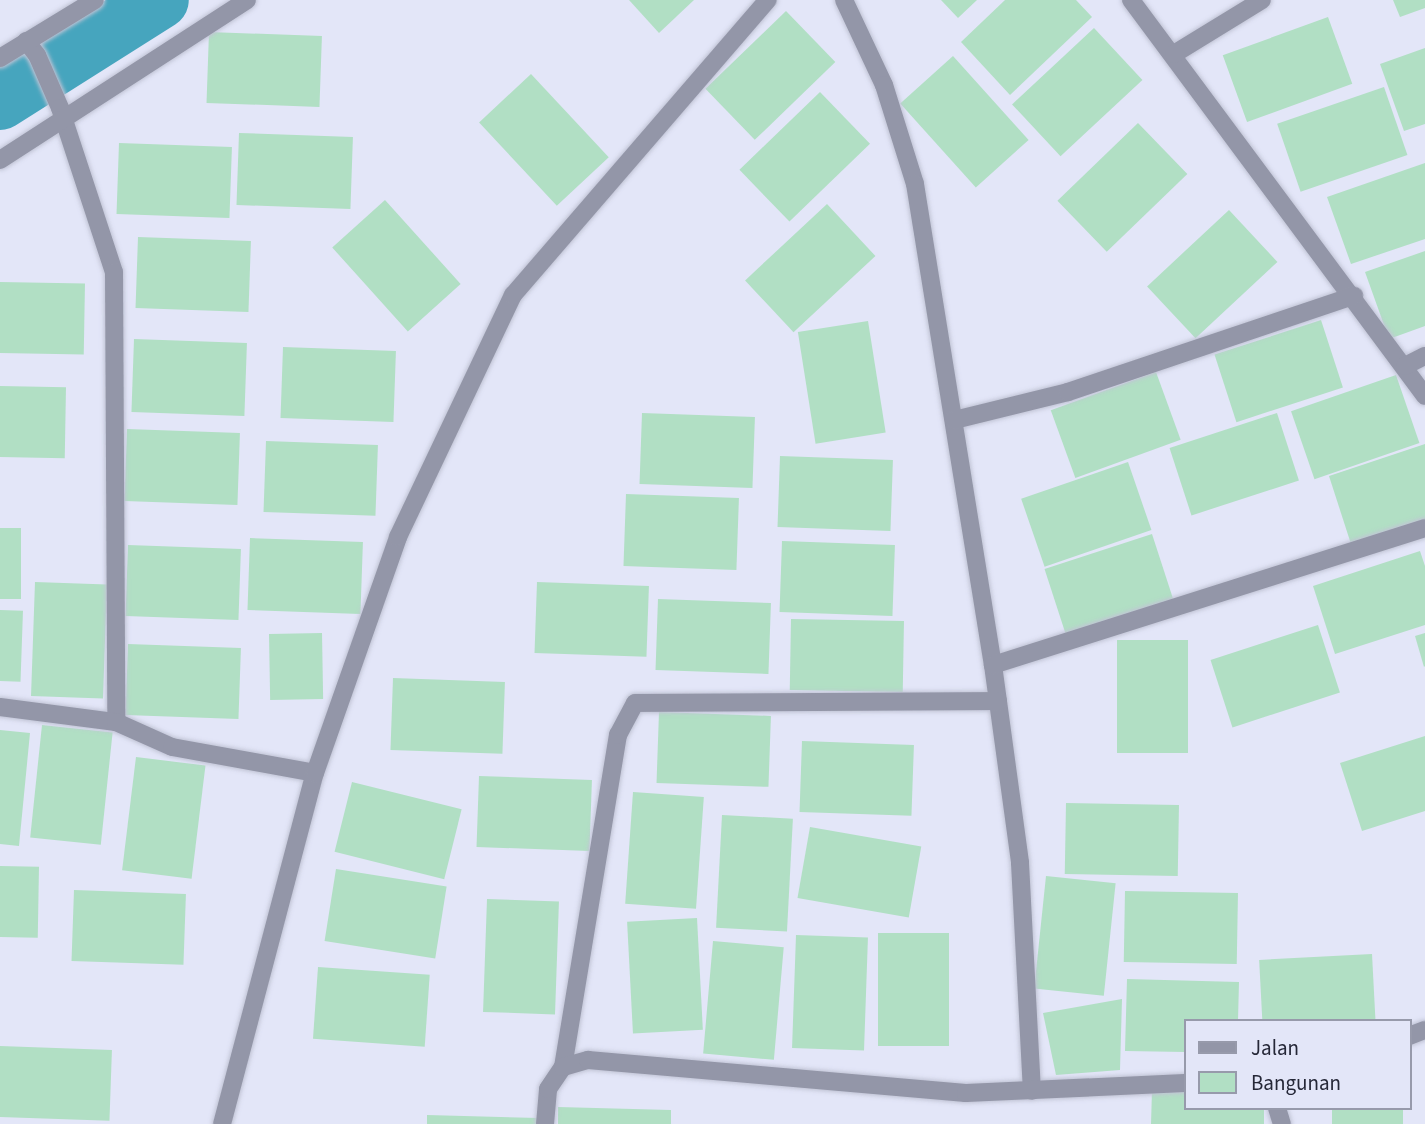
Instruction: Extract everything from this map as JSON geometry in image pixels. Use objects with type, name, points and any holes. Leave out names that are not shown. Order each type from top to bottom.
[{"type":"street","points":[[0,58],[31,48],[95,0]]},
{"type":"street","points":[[0,160],[63,114],[247,0]]},
{"type":"street","points":[[222,1124],[316,773],[398,537],[513,295],[768,0]]},
{"type":"street","points":[[1131,0],[1354,296],[1425,396]]},
{"type":"street","points":[[1174,54],[1262,0]]},
{"type":"street","points":[[847,6],[884,85],[915,184],[993,665],[1020,863],[1032,1091]]},
{"type":"street","points":[[31,48],[63,114],[114,272],[116,722]]},
{"type":"street","points":[[954,420],[1068,392],[1354,296]]},
{"type":"street","points":[[1405,366],[1425,356]]},
{"type":"street","points":[[993,665],[1425,528]]},
{"type":"street","points":[[545,1124],[548,1089],[563,1067],[618,735],[635,703],[998,701]]},
{"type":"street","points":[[0,707],[116,722],[172,747],[316,773]]},
{"type":"street","points":[[563,1067],[588,1059],[966,1093],[1184,1083]]},
{"type":"building","points":[[629,0],[694,0],[659,33]]},
{"type":"building","points":[[941,0],[977,0],[958,18]]},
{"type":"building","points":[[1005,0],[1076,0],[1092,17],[1010,95],[961,42]]},
{"type":"building","points":[[1393,0],[1425,0],[1425,8],[1400,17]]},
{"type":"building","points":[[786,11],[835,62],[755,140],[705,89]]},
{"type":"building","points":[[1328,17],[1352,84],[1247,122],[1223,55]]},
{"type":"building","points":[[1094,28],[1142,80],[1061,156],[1012,104]]},
{"type":"building","points":[[209,32],[322,36],[319,107],[207,103]]},
{"type":"building","points":[[1425,48],[1425,124],[1404,131],[1380,64]]},
{"type":"building","points":[[953,56],[1029,140],[976,187],[900,104]]},
{"type":"building","points":[[531,74],[609,157],[557,206],[479,122]]},
{"type":"building","points":[[1384,87],[1407,155],[1301,192],[1277,124]]},
{"type":"building","points":[[820,92],[870,144],[789,222],[739,170]]},
{"type":"building","points":[[1138,123],[1187,174],[1107,252],[1057,201]]},
{"type":"building","points":[[239,133],[353,137],[350,209],[236,205]]},
{"type":"building","points":[[119,143],[232,147],[229,218],[117,214]]},
{"type":"building","points":[[1425,163],[1425,239],[1351,264],[1327,197]]},
{"type":"building","points":[[385,200],[461,284],[408,331],[332,248]]},
{"type":"building","points":[[827,204],[875,256],[794,332],[745,280]]},
{"type":"building","points":[[1229,210],[1277,262],[1196,338],[1147,286]]},
{"type":"building","points":[[138,237],[251,241],[248,312],[136,308]]},
{"type":"building","points":[[1425,251],[1425,326],[1389,339],[1365,272]]},
{"type":"building","points":[[0,282],[85,283],[84,354],[0,353]]},
{"type":"building","points":[[1321,320],[1343,388],[1236,422],[1214,355]]},
{"type":"building","points":[[868,321],[886,433],[816,444],[798,332]]},
{"type":"building","points":[[134,339],[247,343],[244,416],[131,412]]},
{"type":"building","points":[[283,347],[396,351],[393,422],[281,418]]},
{"type":"building","points":[[1156,372],[1181,440],[1075,478],[1051,410]]},
{"type":"building","points":[[1396,375],[1419,443],[1314,479],[1291,411]]},
{"type":"building","points":[[0,386],[66,387],[65,458],[0,457]]},
{"type":"building","points":[[642,413],[755,417],[752,488],[640,484]]},
{"type":"building","points":[[1277,413],[1299,481],[1191,515],[1170,448]]},
{"type":"building","points":[[127,429],[240,433],[237,505],[124,501]]},
{"type":"building","points":[[266,441],[378,445],[375,516],[264,512]]},
{"type":"building","points":[[1425,444],[1425,520],[1351,544],[1329,476]]},
{"type":"building","points":[[780,456],[893,460],[890,531],[778,527]]},
{"type":"building","points":[[1128,462],[1151,530],[1045,567],[1021,499]]},
{"type":"building","points":[[626,494],[739,498],[736,570],[623,566]]},
{"type":"building","points":[[0,528],[21,528],[21,599],[0,599]]},
{"type":"building","points":[[1152,534],[1174,602],[1066,636],[1045,569]]},
{"type":"building","points":[[250,538],[363,542],[360,614],[247,610]]},
{"type":"building","points":[[782,541],[895,545],[892,616],[780,612]]},
{"type":"building","points":[[128,545],[241,549],[238,620],[126,616]]},
{"type":"building","points":[[1420,551],[1425,566],[1425,625],[1335,654],[1313,586]]},
{"type":"building","points":[[35,582],[107,585],[103,698],[31,696]]},
{"type":"building","points":[[537,582],[649,586],[646,657],[535,653]]},
{"type":"building","points":[[658,599],[771,603],[768,674],[656,670]]},
{"type":"building","points":[[0,610],[23,611],[21,682],[0,681]]},
{"type":"building","points":[[791,619],[904,621],[903,692],[790,690]]},
{"type":"building","points":[[1318,625],[1340,693],[1232,727],[1211,660]]},
{"type":"building","points":[[322,633],[323,699],[270,700],[269,634]]},
{"type":"building","points":[[1425,633],[1425,666],[1424,667],[1415,636]]},
{"type":"building","points":[[1117,640],[1188,640],[1188,753],[1117,753]]},
{"type":"building","points":[[128,644],[241,648],[238,719],[126,715]]},
{"type":"building","points":[[393,678],[505,682],[502,754],[390,750]]},
{"type":"building","points":[[659,712],[771,716],[768,787],[657,783]]},
{"type":"building","points":[[42,725],[113,732],[101,845],[30,837]]},
{"type":"building","points":[[0,730],[30,733],[19,846],[0,844]]},
{"type":"building","points":[[1425,736],[1425,811],[1362,831],[1340,763]]},
{"type":"building","points":[[802,741],[914,745],[911,816],[800,812]]},
{"type":"building","points":[[136,757],[205,766],[192,879],[122,870]]},
{"type":"building","points":[[479,776],[592,780],[589,851],[477,847]]},
{"type":"building","points":[[352,782],[462,809],[444,879],[335,852]]},
{"type":"building","points":[[633,792],[704,797],[696,909],[625,904]]},
{"type":"building","points":[[1066,803],[1179,805],[1178,876],[1065,874]]},
{"type":"building","points":[[722,815],[793,819],[787,932],[716,928]]},
{"type":"building","points":[[810,827],[921,847],[909,918],[797,898]]},
{"type":"building","points":[[0,866],[39,867],[38,938],[0,937]]},
{"type":"building","points":[[336,869],[447,887],[435,959],[325,941]]},
{"type":"building","points":[[1046,876],[1116,883],[1104,996],[1034,988]]},
{"type":"building","points":[[74,890],[186,894],[183,965],[72,961]]},
{"type":"building","points":[[1125,891],[1238,893],[1237,964],[1124,962]]},
{"type":"building","points":[[487,899],[559,902],[555,1014],[483,1012]]},
{"type":"building","points":[[697,918],[703,1030],[633,1034],[627,922]]},
{"type":"building","points":[[878,933],[949,933],[949,1046],[878,1046]]},
{"type":"building","points":[[796,935],[868,938],[864,1050],[792,1048]]},
{"type":"building","points":[[713,941],[784,947],[774,1060],[703,1054]]},
{"type":"building","points":[[1372,954],[1375,1019],[1262,1019],[1259,960]]},
{"type":"building","points":[[318,967],[430,975],[425,1047],[313,1039]]},
{"type":"building","points":[[1127,979],[1239,982],[1238,1019],[1184,1019],[1184,1052],[1125,1051]]},
{"type":"building","points":[[1122,999],[1120,1070],[1056,1075],[1043,1013]]},
{"type":"building","points":[[0,1046],[112,1050],[109,1121],[0,1117]]},
{"type":"building","points":[[1152,1090],[1184,1091],[1184,1110],[1264,1110],[1264,1124],[1151,1124]]},
{"type":"building","points":[[558,1107],[671,1110],[671,1124],[558,1124]]},
{"type":"building","points":[[1332,1110],[1403,1110],[1403,1124],[1332,1124]]},
{"type":"building","points":[[427,1115],[539,1118],[539,1124],[427,1124]]},
{"type":"waterway","points":[[0,101],[160,0]]}]
